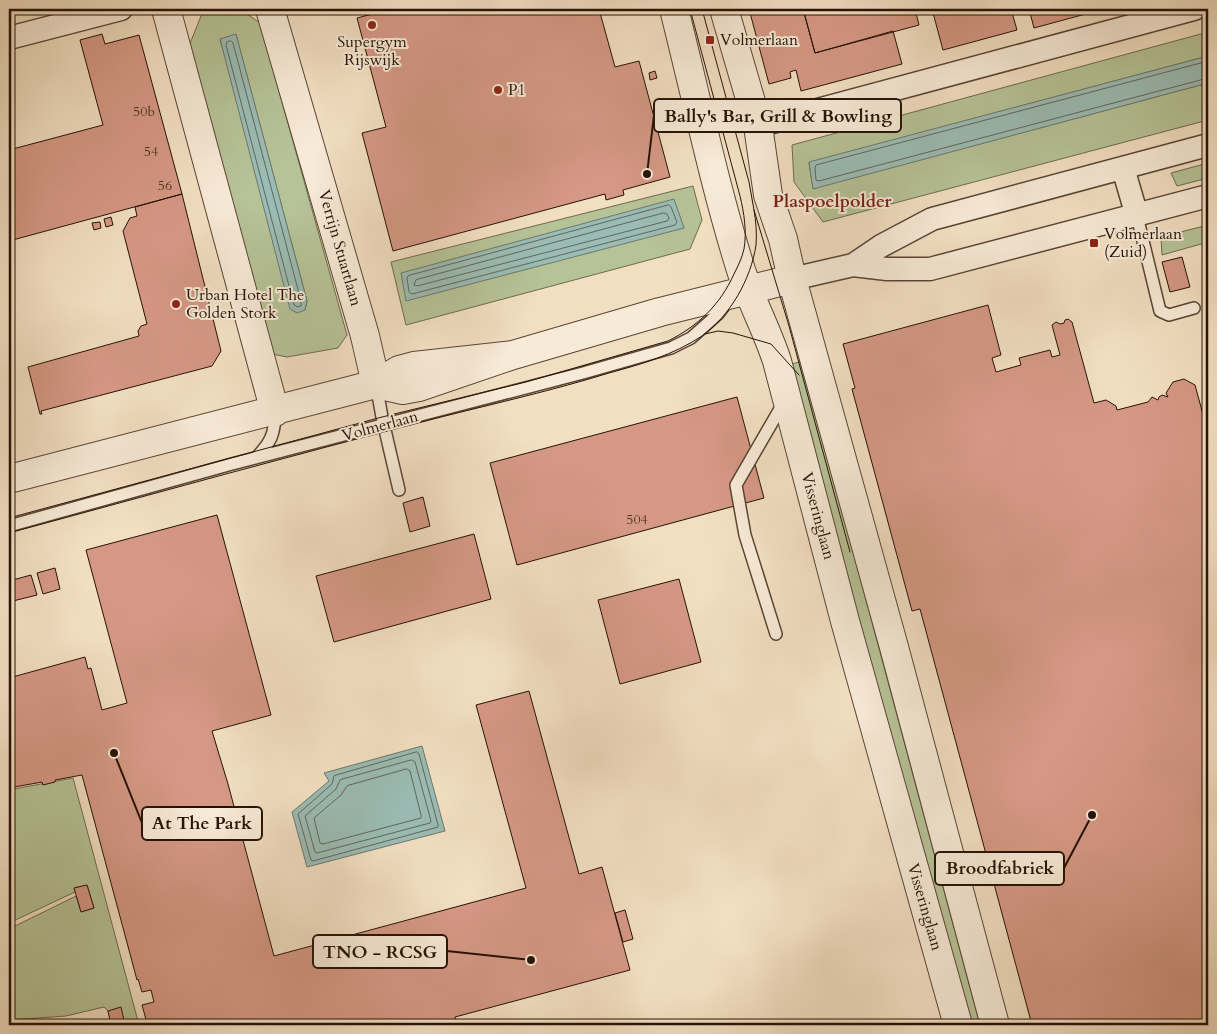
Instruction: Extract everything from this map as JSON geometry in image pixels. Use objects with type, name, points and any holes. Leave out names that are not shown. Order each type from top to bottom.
[{"type":"street","points":[[9,38],[121,9]]},
{"type":"street","points":[[166,9],[275,412]]},
{"type":"street","name":"Verrijn Stuartlaan","points":[[270,9],[362,328],[376,384]]},
{"type":"street","name":"Visseringlaan","points":[[674,9],[731,235],[740,292],[772,344],[852,643],[958,1025]]},
{"type":"street","points":[[724,9],[758,126],[768,195],[782,239],[894,647],[995,1025]]},
{"type":"street","points":[[758,126],[1194,9]]},
{"type":"street","points":[[9,479],[275,412],[376,384],[399,370],[414,366],[513,354],[660,312],[853,265],[881,246],[932,219],[1208,145]]},
{"type":"street","points":[[1123,168],[1137,216]]},
{"type":"street","points":[[853,265],[887,270],[930,269],[1208,196]]},
{"type":"lane","points":[[1137,216],[1160,311],[1169,315],[1194,308]]},
{"type":"lane","name":"Volmerlaan","points":[[9,526],[256,458],[583,373],[670,348],[691,338],[718,314],[729,300],[740,292]]},
{"type":"lane","name":"Verrijn Stuartlaan","points":[[376,384],[399,490]]},
{"type":"lane","points":[[776,634],[745,535],[736,485],[786,398]]},
{"type":"lane","points":[[256,458],[269,444],[273,435],[275,412]]},
{"type":"green space","points":[[211,9],[240,9],[260,23],[347,335],[338,348],[287,357],[272,354],[189,46],[201,16]],"holes":[[[236,35],[307,301],[305,310],[220,40]]]},
{"type":"green space","points":[[1208,32],[1208,56],[809,163],[813,188],[1208,83],[1208,120],[823,222],[794,182],[792,145]]},
{"type":"green space","points":[[1208,163],[1208,178],[1177,186],[1171,173]]},
{"type":"green space","points":[[693,186],[702,220],[690,249],[406,325],[391,262]]},
{"type":"green space","points":[[1208,225],[1208,242],[1162,255],[1161,237]]},
{"type":"green space","points":[[802,361],[980,1025],[958,1025],[782,367]]},
{"type":"green space","points":[[73,778],[139,1025],[107,1025],[110,1019],[108,1011],[104,1007],[66,1016],[9,1020],[9,929],[76,896],[81,912],[94,908],[87,885],[74,888],[75,892],[9,923],[9,790]]},
{"type":"green space","points":[[98,1020],[96,1025],[41,1025]]},
{"type":"water","points":[[236,34],[307,301],[305,310],[297,313],[290,309],[220,39]]},
{"type":"water","points":[[1208,56],[1208,83],[813,189],[809,162]]},
{"type":"water","points":[[674,199],[684,228],[406,301],[401,273]]},
{"type":"water","points":[[422,746],[445,831],[307,867],[292,812],[329,781],[324,773]]},
{"type":"building","points":[[391,9],[599,9],[615,67],[639,61],[670,177],[623,190],[624,195],[606,200],[605,194],[393,251],[362,133],[386,127],[357,18]]},
{"type":"building","points":[[749,9],[803,9],[815,53],[893,31],[902,64],[801,91],[796,70],[790,72],[791,78],[769,84]]},
{"type":"building","points":[[803,9],[915,9],[919,25],[815,53]]},
{"type":"building","points":[[932,9],[1011,9],[1017,30],[943,50]]},
{"type":"building","points":[[1029,9],[1104,9],[1034,28]]},
{"type":"building","points":[[102,34],[105,44],[139,35],[182,194],[9,241],[9,150],[103,125],[80,40]]},
{"type":"building","points":[[655,71],[657,78],[650,80],[649,73]]},
{"type":"building","name":"Urban Hotel The Golden Stork","points":[[182,194],[221,351],[212,366],[41,411],[42,414],[40,414],[28,367],[139,336],[138,331],[141,326],[147,324],[123,231],[130,218],[137,216],[135,207]]},
{"type":"building","points":[[111,217],[113,225],[106,227],[104,219]]},
{"type":"building","points":[[100,222],[101,228],[94,230],[92,223]]},
{"type":"building","points":[[1182,257],[1190,287],[1170,292],[1162,262]]},
{"type":"building","points":[[988,305],[1001,355],[992,358],[996,372],[1021,365],[1019,358],[1050,350],[1052,357],[1060,355],[1052,325],[1056,322],[1064,323],[1068,319],[1072,322],[1094,403],[1106,400],[1116,406],[1117,410],[1148,402],[1152,397],[1158,400],[1162,395],[1168,397],[1166,393],[1173,382],[1184,379],[1195,385],[1208,433],[1208,1019],[1186,1025],[1032,1025],[920,609],[912,611],[852,389],[855,388],[843,344]]},
{"type":"building","points":[[737,397],[764,498],[517,565],[490,463]]},
{"type":"building","points":[[423,497],[430,526],[410,532],[403,503]]},
{"type":"building","points":[[217,515],[271,715],[212,731],[274,956],[526,888],[476,705],[529,691],[579,874],[602,867],[630,970],[455,1017],[457,1025],[445,1025],[444,1020],[424,1025],[140,1025],[147,1023],[142,1005],[154,1002],[151,990],[142,992],[137,980],[82,775],[55,780],[55,782],[43,785],[42,782],[9,788],[9,678],[85,657],[88,669],[91,668],[102,710],[127,703],[86,550]]},
{"type":"building","points":[[474,534],[491,599],[334,642],[316,576]]},
{"type":"building","points":[[55,568],[60,589],[43,594],[37,573]]},
{"type":"building","points":[[31,575],[37,595],[9,602],[9,581]]},
{"type":"building","points":[[679,579],[701,662],[620,684],[598,600]]},
{"type":"building","points":[[87,885],[94,908],[81,912],[74,888]]},
{"type":"building","points":[[625,910],[633,939],[623,942],[615,913]]},
{"type":"building","points":[[121,1007],[125,1025],[111,1025],[108,1011]]},
{"type":"tram line","points":[[9,518],[382,417],[526,382],[668,341],[689,329],[707,314],[722,295],[742,256],[745,236],[744,215],[740,196],[690,9]]},
{"type":"tram line","points":[[702,9],[749,182],[754,210],[789,326],[850,552]]},
{"type":"tram line","points":[[9,533],[333,445],[567,385],[669,354],[691,343],[712,328],[738,296],[749,271],[756,245],[754,210]]},
{"type":"tram line","points":[[705,334],[718,331],[733,333],[771,344],[799,375]]},
{"type":"place","name":"Supergym Rijswijk","points":[[372,25]]},
{"type":"place","name":"Volmerlaan","points":[[710,40]]},
{"type":"place","name":"P1","points":[[498,90]]},
{"type":"place","name":"Bally's Bar, Grill & Bowling","points":[[647,174]]},
{"type":"place","name":"Volmerlaan (Zuid)","points":[[1094,243]]},
{"type":"place","name":"Urban Hotel The Golden Stork","points":[[176,304]]},
{"type":"place","name":"At The Park","points":[[114,753]]},
{"type":"place","name":"Broodfabriek","points":[[1092,815]]},
{"type":"place","name":"TNO - RCSG","points":[[531,960]]},
{"type":"district","name":"Plaspoelpolder","points":[[832,201]]}]
